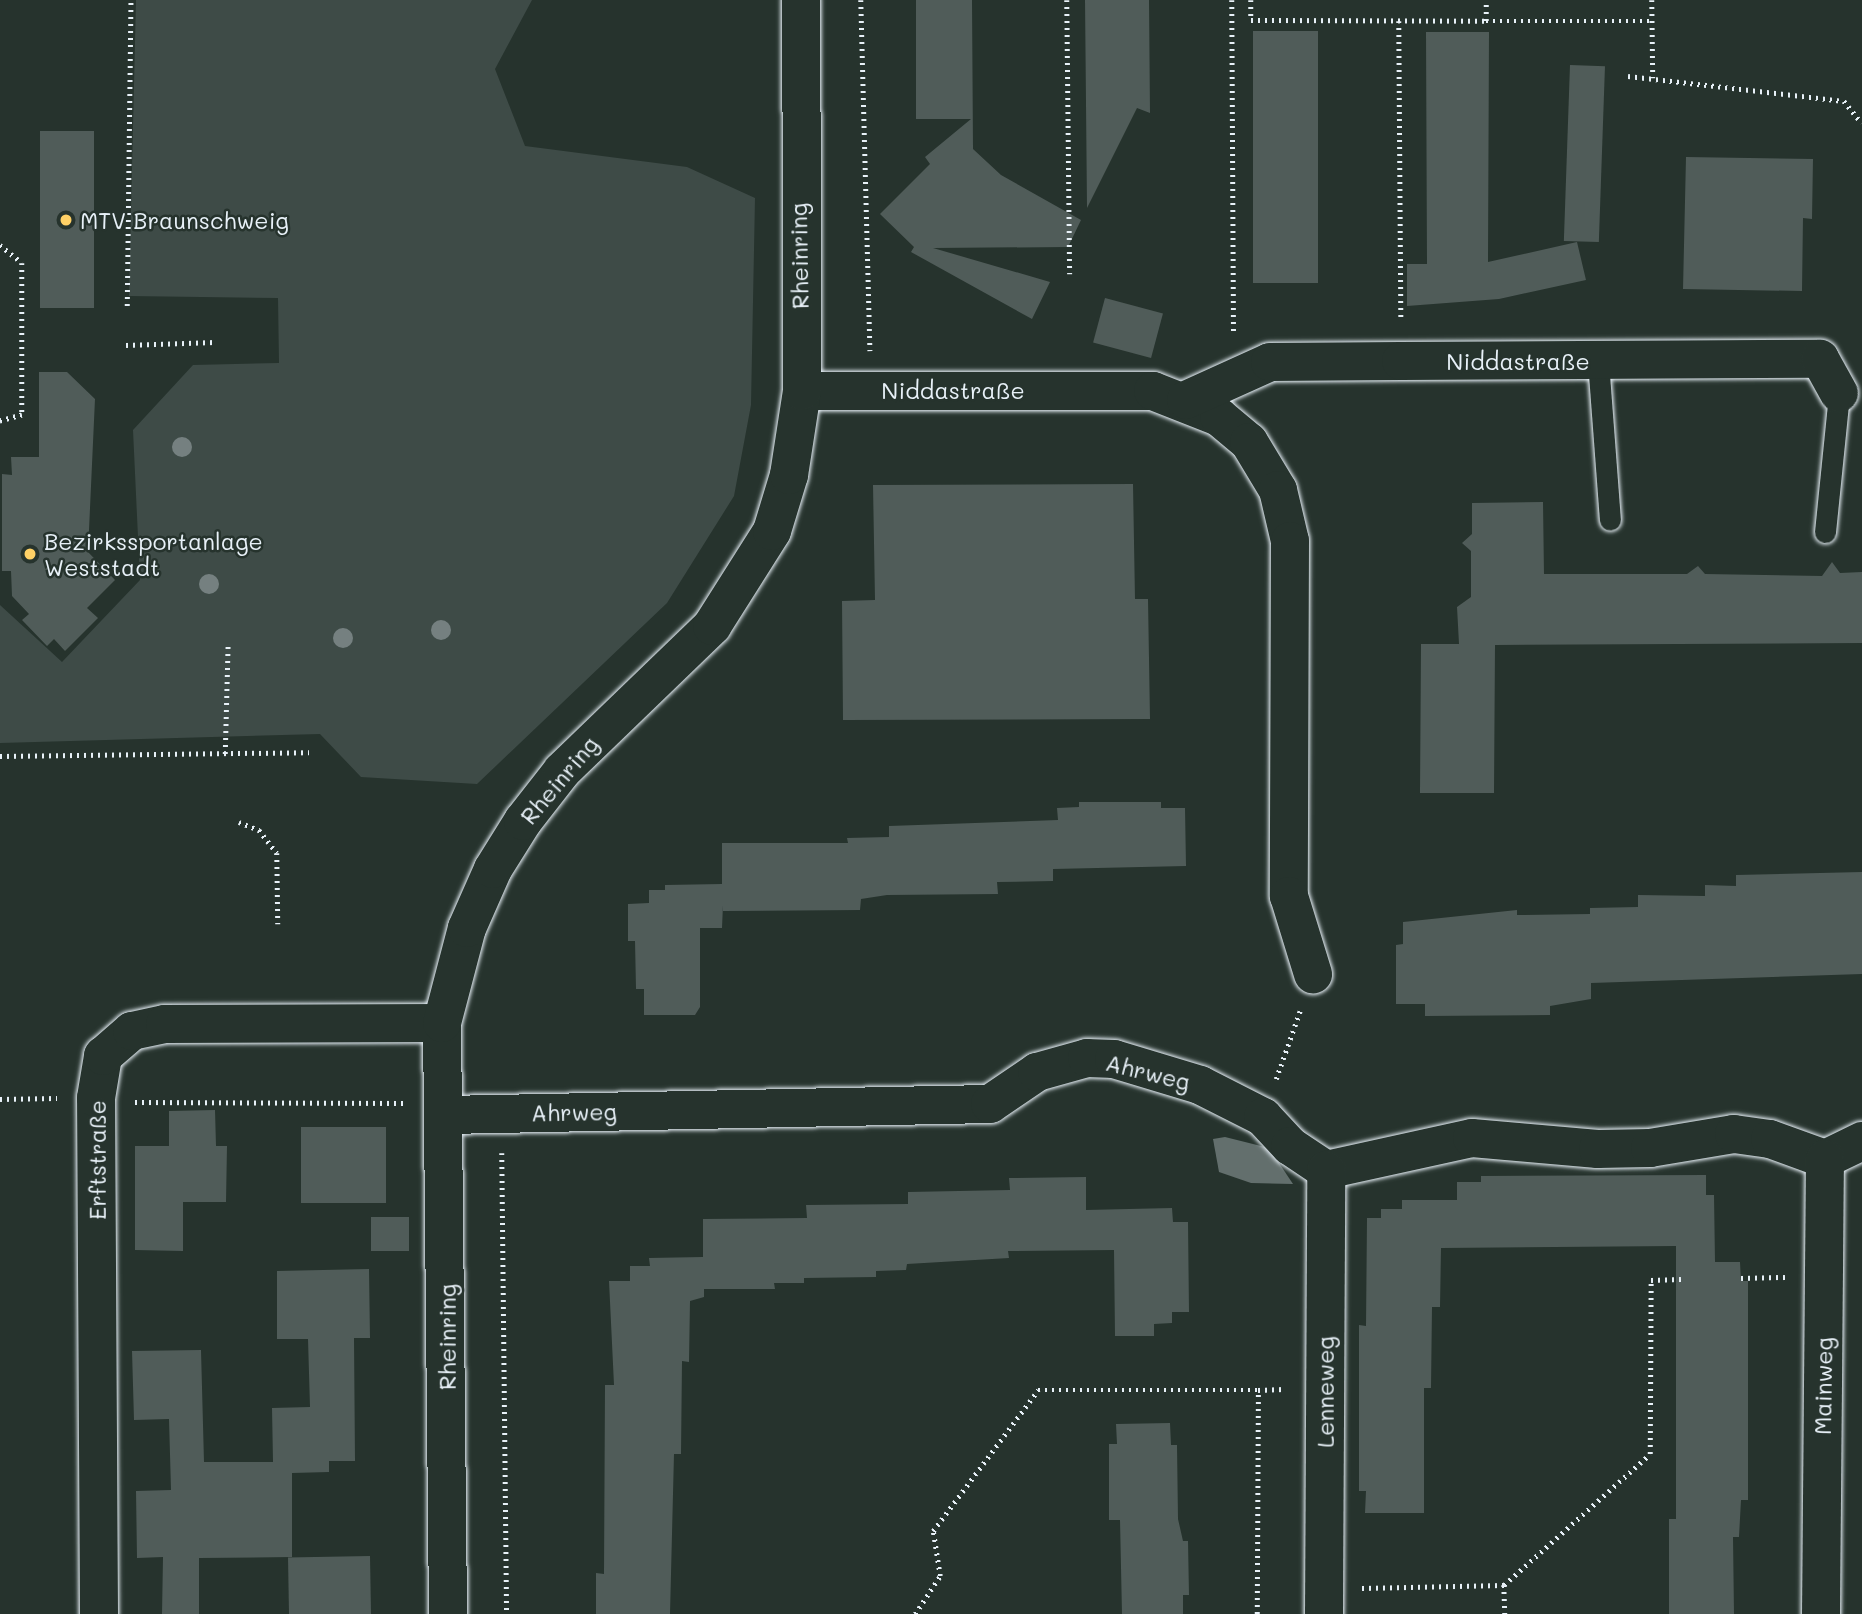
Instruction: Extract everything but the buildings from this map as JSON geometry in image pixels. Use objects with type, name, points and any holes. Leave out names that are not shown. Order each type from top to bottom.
[{"type":"street","name":"Rheinring","points":[[449,1614],[446,1115],[442,1023],[467,928],[493,869],[523,821],[562,771],[677,662],[743,584],[772,531],[789,475],[802,391],[797,70],[801,0]]},
{"type":"street","name":"Niddastraße","points":[[1186,400],[1269,362],[1401,360],[1598,362],[1820,359],[1839,393]]},
{"type":"street","name":"Niddastraße","points":[[802,391],[1115,388],[1186,400],[1219,416],[1249,442],[1278,490],[1290,541],[1289,896],[1312,974]]},
{"type":"street","name":"Erftstraße","points":[[99,1614],[96,1098],[103,1056],[132,1031],[165,1024],[442,1023]]},
{"type":"street","name":"Ahrweg","points":[[446,1115],[990,1104],[1037,1072],[1087,1058],[1114,1059],[1200,1085],[1263,1117],[1290,1146],[1326,1170]]},
{"type":"street","points":[[1326,1170],[1472,1138],[1637,1148],[1734,1134],[1770,1139],[1825,1158],[1862,1140]]},
{"type":"street","name":"Mainweg","points":[[1821,1614],[1825,1158]]},
{"type":"street","name":"Lenneweg","points":[[1324,1602],[1326,1170]]},
{"type":"lane","points":[[1598,362],[1610,520]]},
{"type":"lane","points":[[1825,532],[1839,393]]},
{"type":"path","points":[[127,306],[131,0]]},
{"type":"path","points":[[861,0],[870,345]]},
{"type":"path","points":[[1067,0],[1070,274]]},
{"type":"path","points":[[1232,0],[1235,378]]},
{"type":"path","points":[[1251,0],[1251,20],[1652,21]]},
{"type":"path","points":[[1486,0],[1486,21]]},
{"type":"path","points":[[1652,0],[1653,78]]},
{"type":"path","points":[[1399,21],[1401,360]]},
{"type":"path","points":[[1628,76],[1844,101],[1862,123]]},
{"type":"path","points":[[0,245],[22,262],[22,415],[0,421]]},
{"type":"path","points":[[126,345],[215,342]]},
{"type":"path","points":[[225,754],[228,643]]},
{"type":"path","points":[[0,756],[309,752]]},
{"type":"path","points":[[239,822],[259,830],[277,853],[278,924]]},
{"type":"path","points":[[1263,1117],[1312,974]]},
{"type":"path","points":[[0,1099],[96,1098],[385,1104],[405,1102],[403,1091]]},
{"type":"path","points":[[501,1114],[507,1614]]},
{"type":"path","points":[[1324,1602],[1504,1586],[1650,1454],[1651,1280],[1681,1279]]},
{"type":"path","points":[[915,1614],[940,1576],[933,1531],[1038,1391],[1325,1388]]},
{"type":"path","points":[[1257,1614],[1258,1390]]},
{"type":"path","points":[[1504,1586],[1505,1614]]},
{"type":"shaded area","points":[[136,0],[532,0],[495,69],[525,146],[687,167],[755,198],[751,405],[734,496],[667,603],[477,784],[361,777],[320,734],[0,743],[0,605],[62,662],[140,580],[133,430],[193,365],[279,363],[278,298],[129,296]]},
{"type":"shaded area","points":[[1225,1137],[1269,1148],[1293,1184],[1251,1183],[1219,1172],[1213,1139]]},
{"type":"place","name":"MTV Braunschweig","points":[[66,220]]},
{"type":"place","name":"Bezirkssportanlage Weststadt","points":[[30,554]]}]
